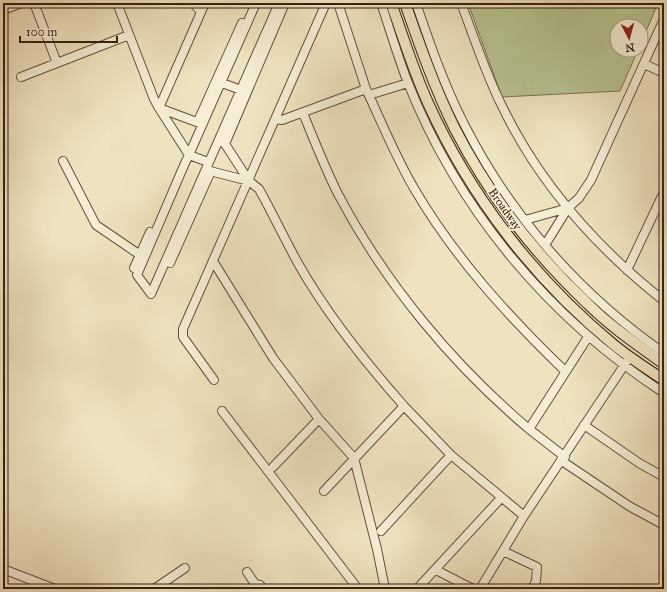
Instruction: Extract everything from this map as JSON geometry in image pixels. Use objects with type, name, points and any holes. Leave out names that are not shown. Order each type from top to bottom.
[{"type":"main road","name":"Broadway","points":[[392,3],[417,78],[467,187],[551,286],[584,320],[627,361],[664,380]]},
{"type":"main road","name":"Broadway","points":[[405,3],[424,59],[458,135],[488,175],[509,216],[541,255],[582,291],[625,335],[664,364]]},
{"type":"street","points":[[3,10],[22,3]]},
{"type":"street","points":[[34,3],[57,63]]},
{"type":"street","points":[[116,3],[154,99],[189,155],[208,168],[249,181]]},
{"type":"street","points":[[193,3],[201,12]]},
{"type":"street","points":[[159,108],[205,3]]},
{"type":"street","points":[[251,3],[138,275],[153,295],[208,168],[222,142],[285,3]]},
{"type":"street","points":[[200,123],[222,83],[256,3]]},
{"type":"street","points":[[222,142],[241,90],[279,3]]},
{"type":"street","points":[[214,380],[183,337],[183,329],[276,120],[326,3]]},
{"type":"street","points":[[338,3],[367,92],[414,188],[434,220],[483,287],[509,316],[565,371]]},
{"type":"street","points":[[381,3],[408,83],[429,129],[514,262],[588,337],[627,361],[664,393]]},
{"type":"street","points":[[416,3],[432,50],[453,100],[488,175],[582,291],[664,353]]},
{"type":"street","points":[[461,3],[501,104],[538,167],[568,208],[627,270],[664,300]]},
{"type":"street","points":[[545,244],[568,208],[579,198],[591,180],[664,19]]},
{"type":"street","points":[[22,77],[129,35]]},
{"type":"street","points":[[644,64],[664,73]]},
{"type":"street","points":[[222,83],[241,90]]},
{"type":"street","points":[[276,120],[282,120],[367,92],[408,83]]},
{"type":"street","points":[[159,108],[200,123]]},
{"type":"street","points":[[303,113],[338,194],[381,265],[444,346],[505,408],[564,459],[629,506],[664,525]]},
{"type":"street","points":[[222,142],[249,181],[259,189],[299,265],[333,319],[369,366],[404,406],[451,455],[524,516]]},
{"type":"street","points":[[63,161],[96,225],[140,255]]},
{"type":"street","points":[[134,268],[180,162],[185,163]]},
{"type":"street","points":[[627,270],[661,209],[664,192]]},
{"type":"street","points":[[525,220],[568,208]]},
{"type":"street","points":[[213,261],[273,358],[319,419],[354,458],[385,589]]},
{"type":"street","points":[[529,429],[588,337]]},
{"type":"street","points":[[480,589],[524,516],[564,459],[584,425],[627,361]]},
{"type":"street","points":[[324,491],[404,406]]},
{"type":"street","points":[[222,411],[358,589]]},
{"type":"street","points":[[273,467],[319,419]]},
{"type":"street","points":[[584,425],[639,464],[664,477]]},
{"type":"street","points":[[381,531],[451,455]]},
{"type":"street","points":[[417,589],[501,498]]},
{"type":"street","points":[[503,551],[537,567],[536,581],[532,589]]},
{"type":"street","points":[[154,589],[185,568]]},
{"type":"street","points":[[3,570],[55,589]]},
{"type":"street","points":[[436,570],[473,589]]},
{"type":"street","points":[[247,572],[255,584],[260,585],[263,589]]},
{"type":"green space","points":[[468,3],[658,3],[649,24],[649,18],[609,18],[609,58],[634,58],[620,91],[502,97]]}]
